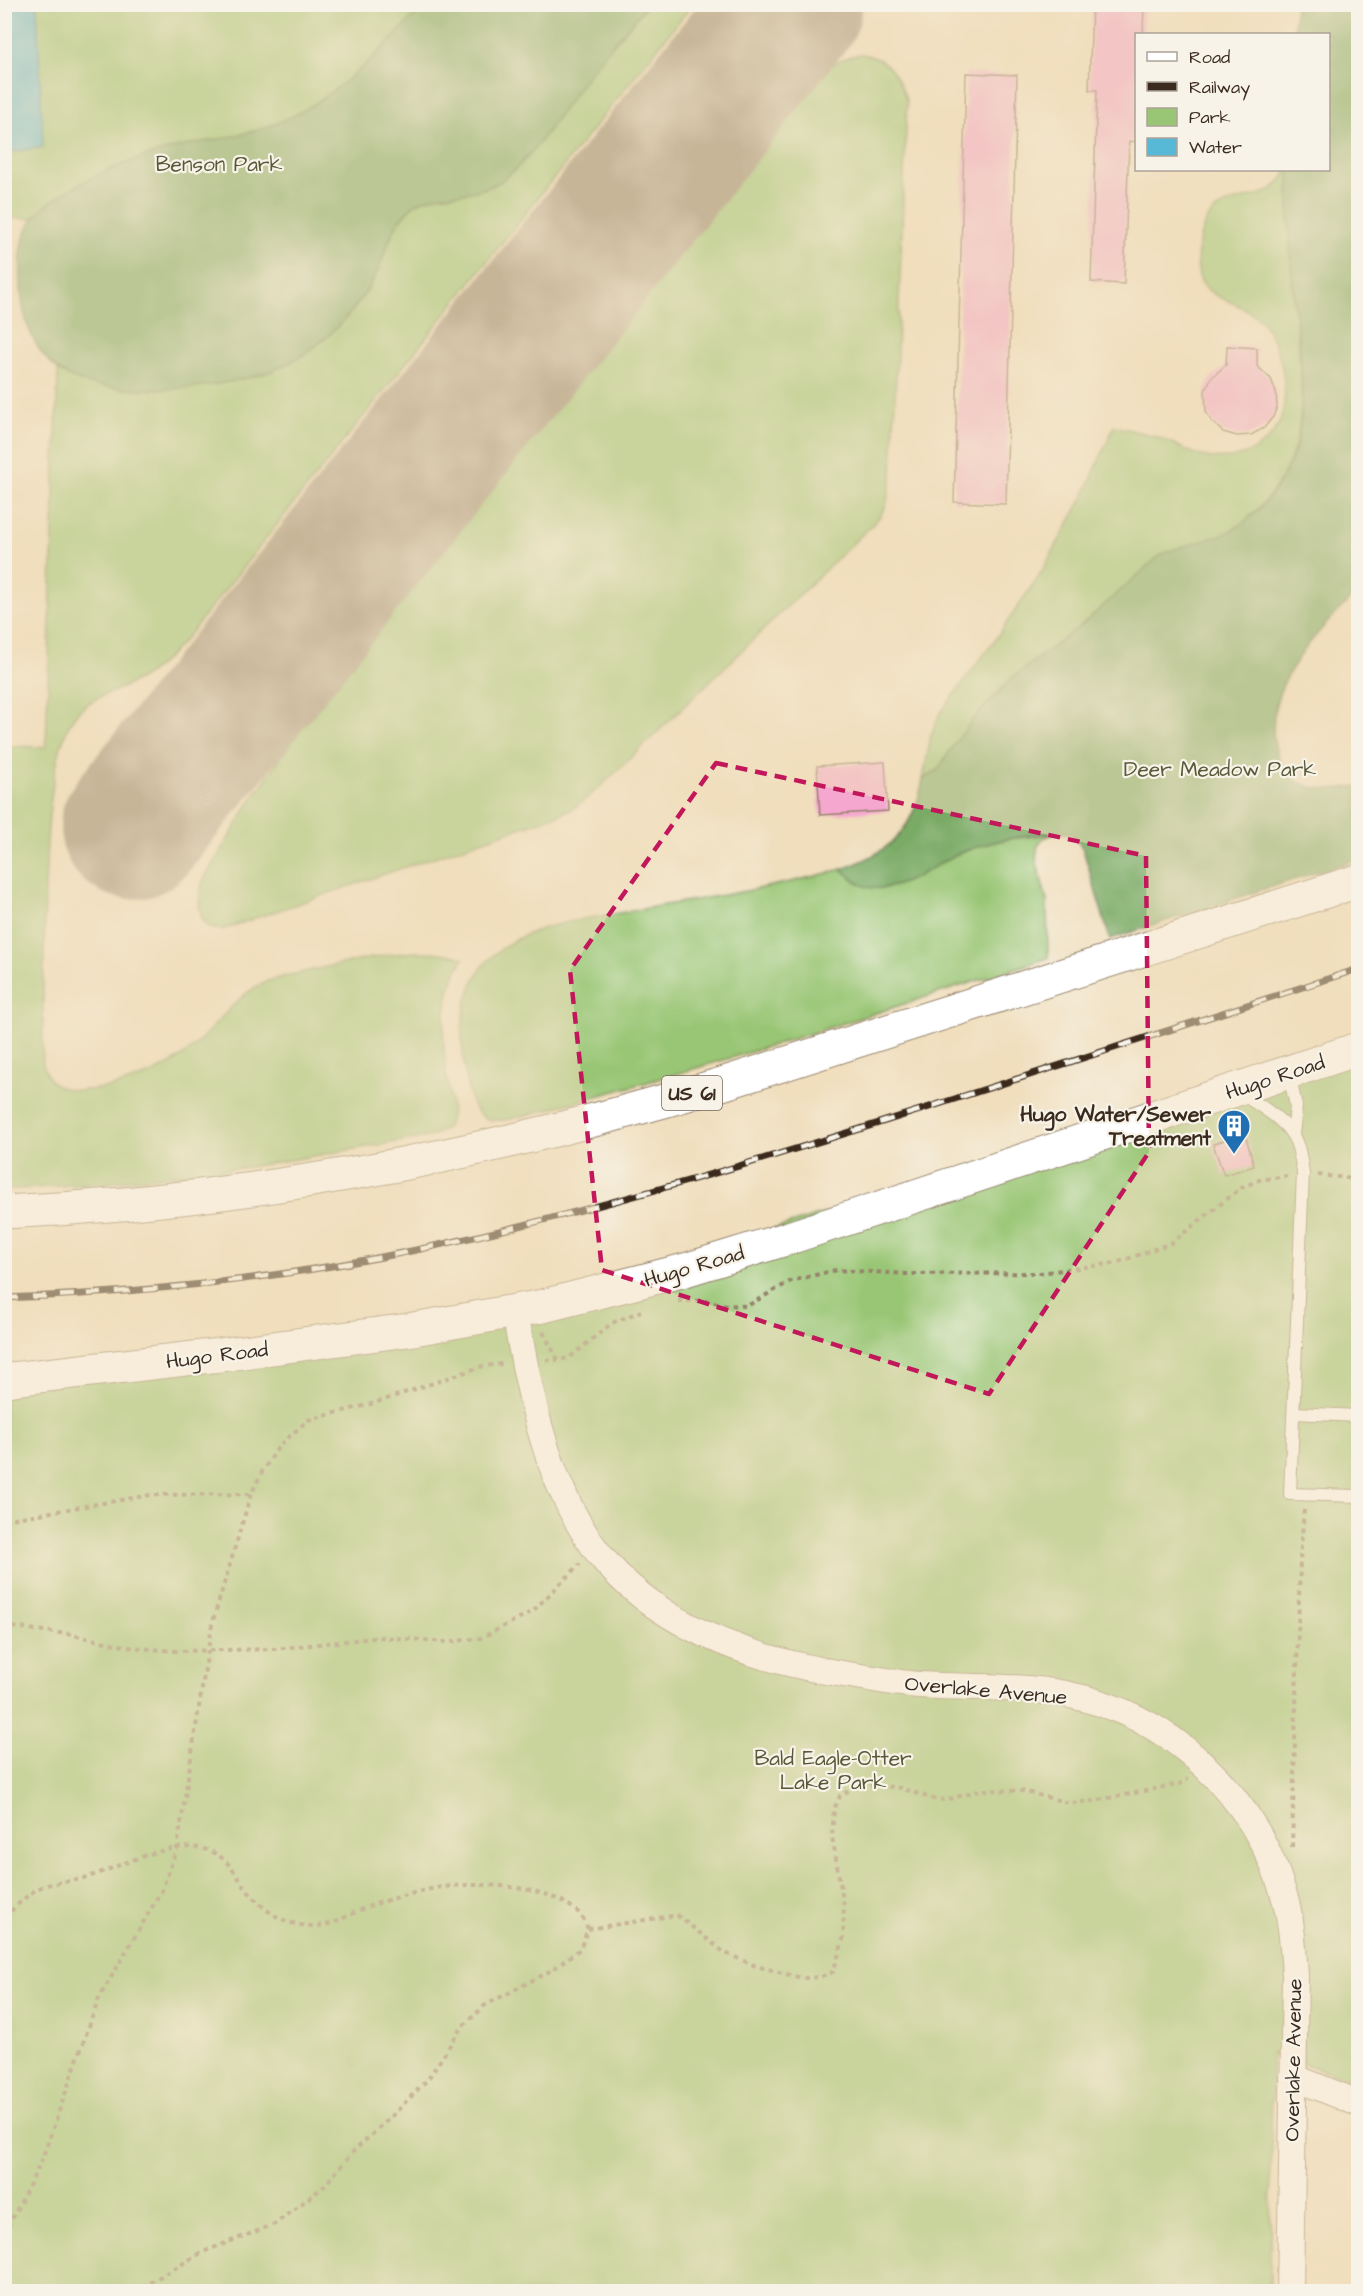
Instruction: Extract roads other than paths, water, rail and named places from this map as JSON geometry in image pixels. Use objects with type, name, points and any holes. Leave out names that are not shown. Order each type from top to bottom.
[{"type":"street","name":"US 61","points":[[4,1212],[151,1201],[253,1189],[387,1168],[516,1141],[725,1083],[1359,881]]},
{"type":"street","name":"Hugo Road","points":[[4,1380],[408,1330],[515,1312],[685,1270],[789,1239],[1359,1049]]},
{"type":"street","name":"Overlake Avenue","points":[[515,1312],[550,1462],[565,1500],[596,1548],[634,1590],[666,1613],[702,1634],[739,1649],[832,1673],[916,1685],[1038,1690],[1066,1694],[1104,1704],[1145,1722],[1178,1743],[1232,1793],[1254,1825],[1276,1870],[1285,1897],[1293,1941],[1290,2292]]},
{"type":"street","points":[[1293,2077],[1359,2103]]},
{"type":"lane","points":[[1289,1072],[1296,1106],[1293,1135]]},
{"type":"lane","points":[[1236,1090],[1269,1112],[1293,1135],[1300,1154],[1303,1173],[1290,1494],[1359,1496]]},
{"type":"lane","points":[[1294,1413],[1359,1416]]},
{"type":"water","points":[[4,5],[37,5],[43,147],[5,153]]},
{"type":"railway","points":[[4,1298],[159,1288],[263,1277],[365,1260],[486,1234],[623,1199],[760,1160],[1358,969]]},
{"type":"place","name":"Hugo Water/Sewer Treatment","points":[[1234,1155]]},
{"type":"park label","name":"Benson Park","points":[[219,164]]},
{"type":"park label","name":"Deer Meadow Park","points":[[1220,769]]},
{"type":"park label","name":"Bald Eagle-Otter Lake Park","points":[[833,1770]]}]
